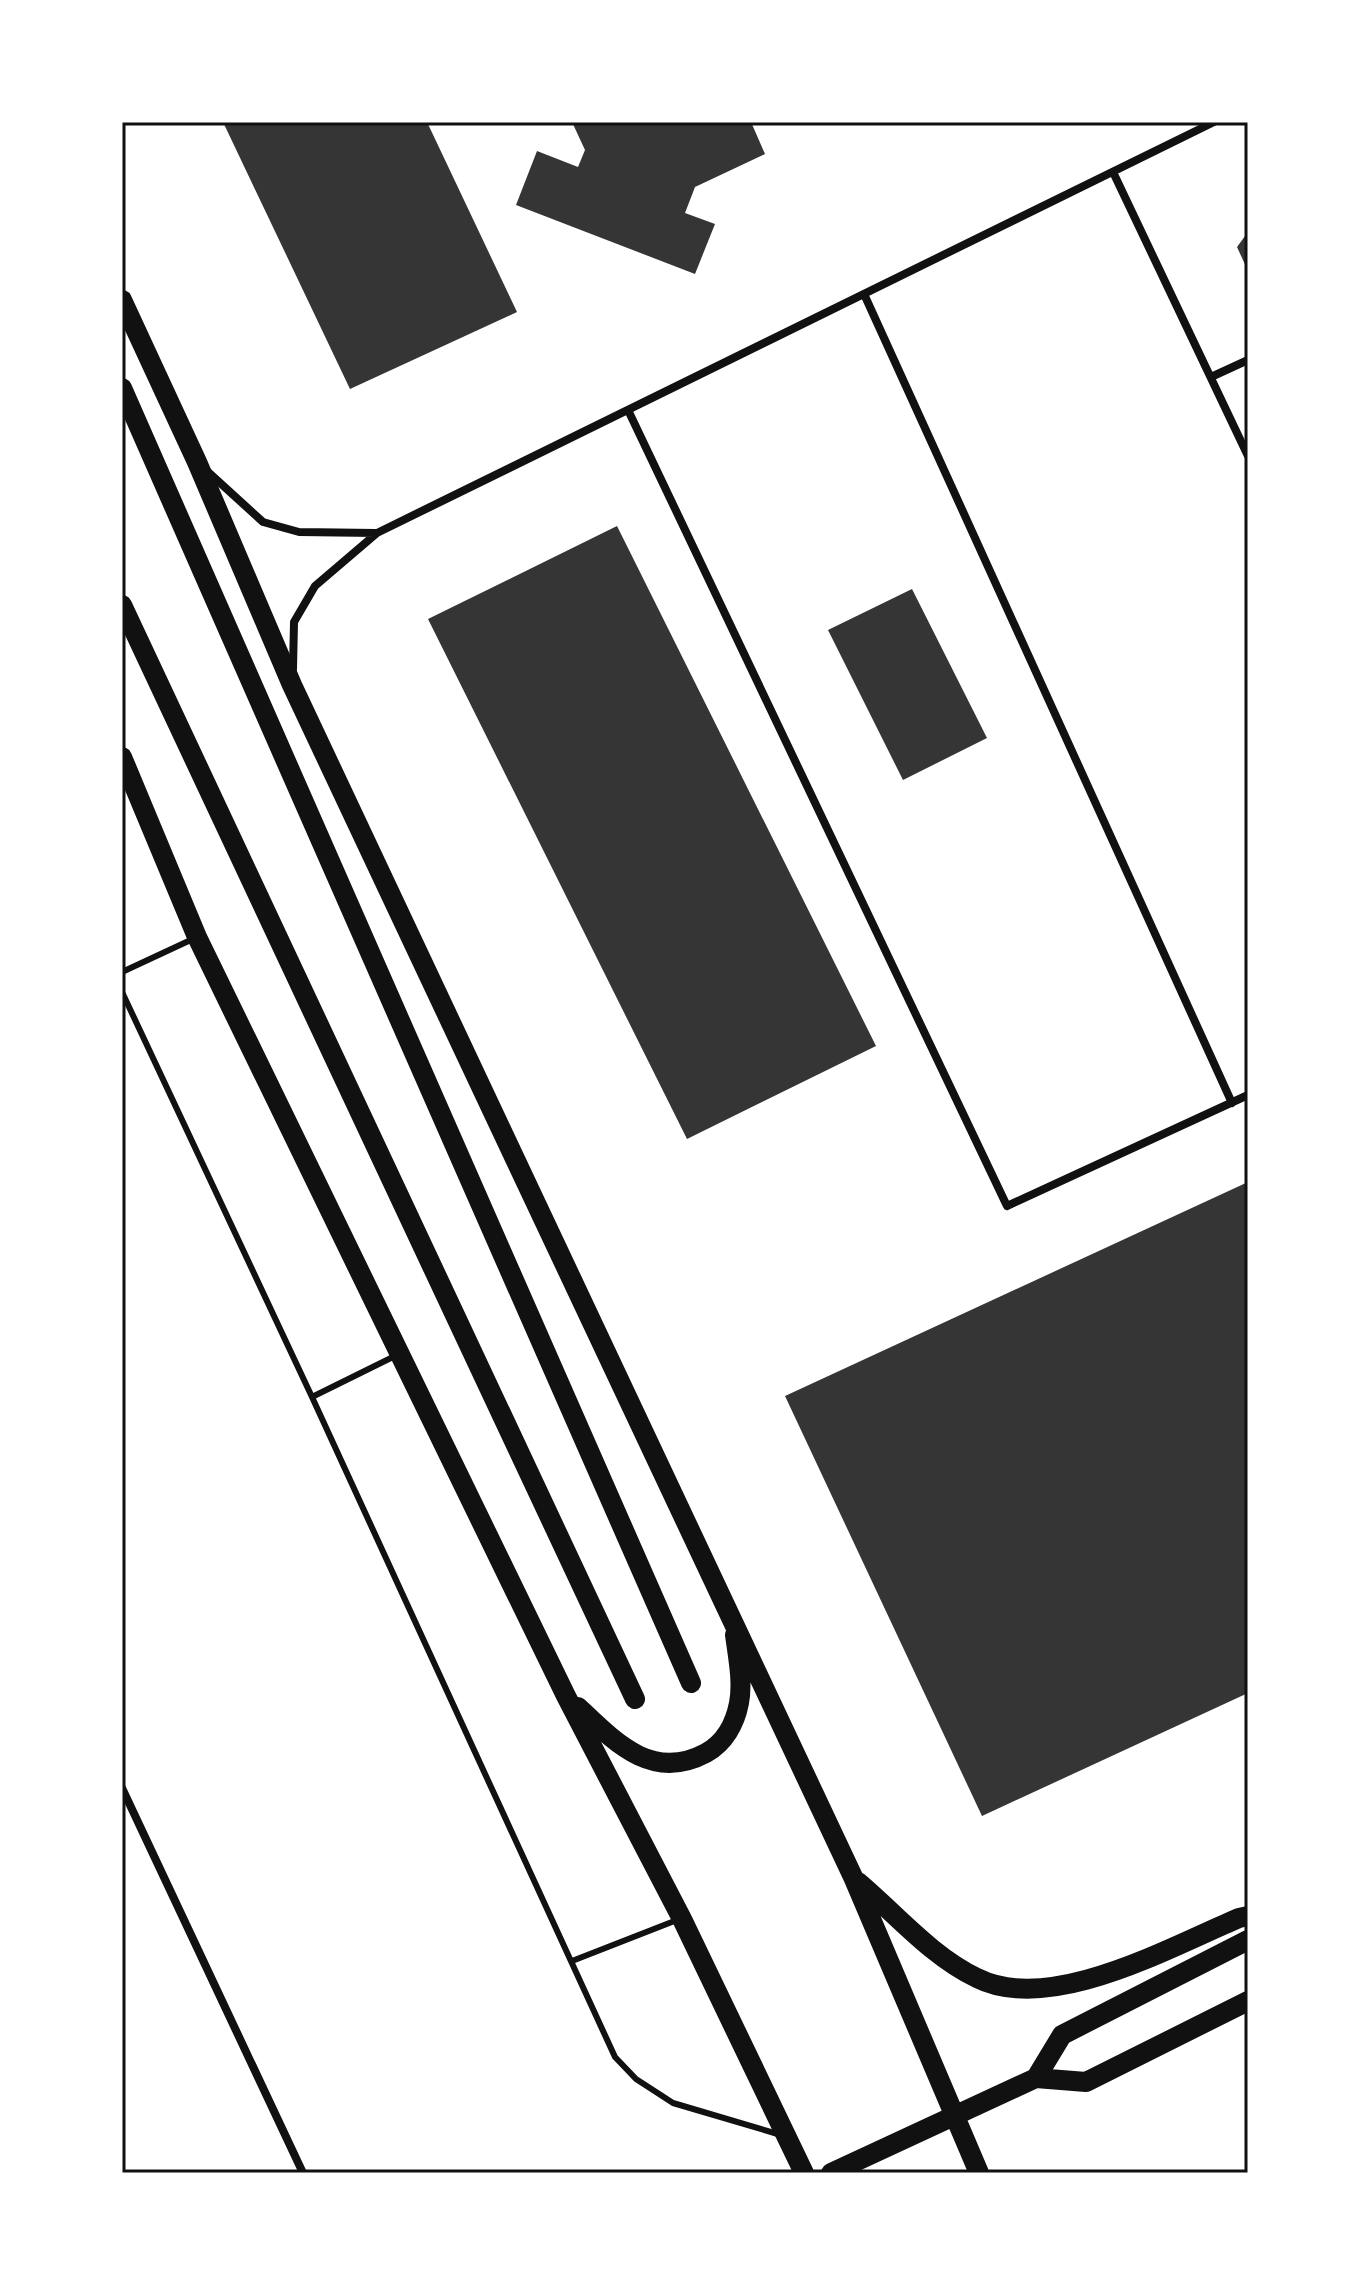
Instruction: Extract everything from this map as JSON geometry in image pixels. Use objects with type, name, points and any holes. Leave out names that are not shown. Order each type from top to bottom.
[{"type":"main road","points":[[122,300],[197,462],[292,685],[854,1879],[979,2173]]},
{"type":"main road","points":[[122,388],[691,1683]]},
{"type":"main road","points":[[122,605],[635,1699]]},
{"type":"main road","points":[[122,757],[197,937],[566,1696],[682,1919],[804,2173]]},
{"type":"main road","points":[[566,1696],[616,1743],[640,1757],[673,1765],[693,1760],[714,1749],[731,1728],[739,1702],[734,1619]]},
{"type":"main road","points":[[854,1879],[948,1961],[979,1980],[1022,1990],[1073,1984],[1152,1956],[1248,1916]]},
{"type":"main road","points":[[1036,2078],[1062,2035],[1248,1940]]},
{"type":"main road","points":[[831,2173],[1036,2078],[1086,2082],[1248,2001]]},
{"type":"street","points":[[292,685],[294,622],[315,586],[377,533],[1214,122]]},
{"type":"street","points":[[1113,172],[1248,456]]},
{"type":"street","points":[[864,294],[1232,1103]]},
{"type":"street","points":[[1211,377],[1248,360]]},
{"type":"street","points":[[628,410],[1007,1206],[1248,1095]]},
{"type":"street","points":[[197,462],[263,522],[299,532],[377,533]]},
{"type":"street","points":[[122,1788],[303,2173]]},
{"type":"lane","points":[[122,972],[197,937]]},
{"type":"lane","points":[[122,992],[615,2057],[636,2079],[673,2103],[789,2137]]},
{"type":"lane","points":[[312,1397],[400,1353]]},
{"type":"lane","points":[[572,1961],[682,1919]]},
{"type":"building","points":[[223,122],[427,122],[517,312],[350,389]]},
{"type":"building","points":[[572,122],[751,122],[765,154],[695,187],[685,213],[715,224],[695,274],[516,205],[537,151],[578,167],[585,150]]},
{"type":"building","points":[[1248,232],[1248,271],[1237,247]]},
{"type":"building","points":[[617,526],[876,1046],[687,1139],[428,619]]},
{"type":"building","points":[[912,589],[987,738],[903,780],[828,630]]},
{"type":"building","points":[[1248,1182],[1248,1693],[982,1816],[785,1396]]}]
